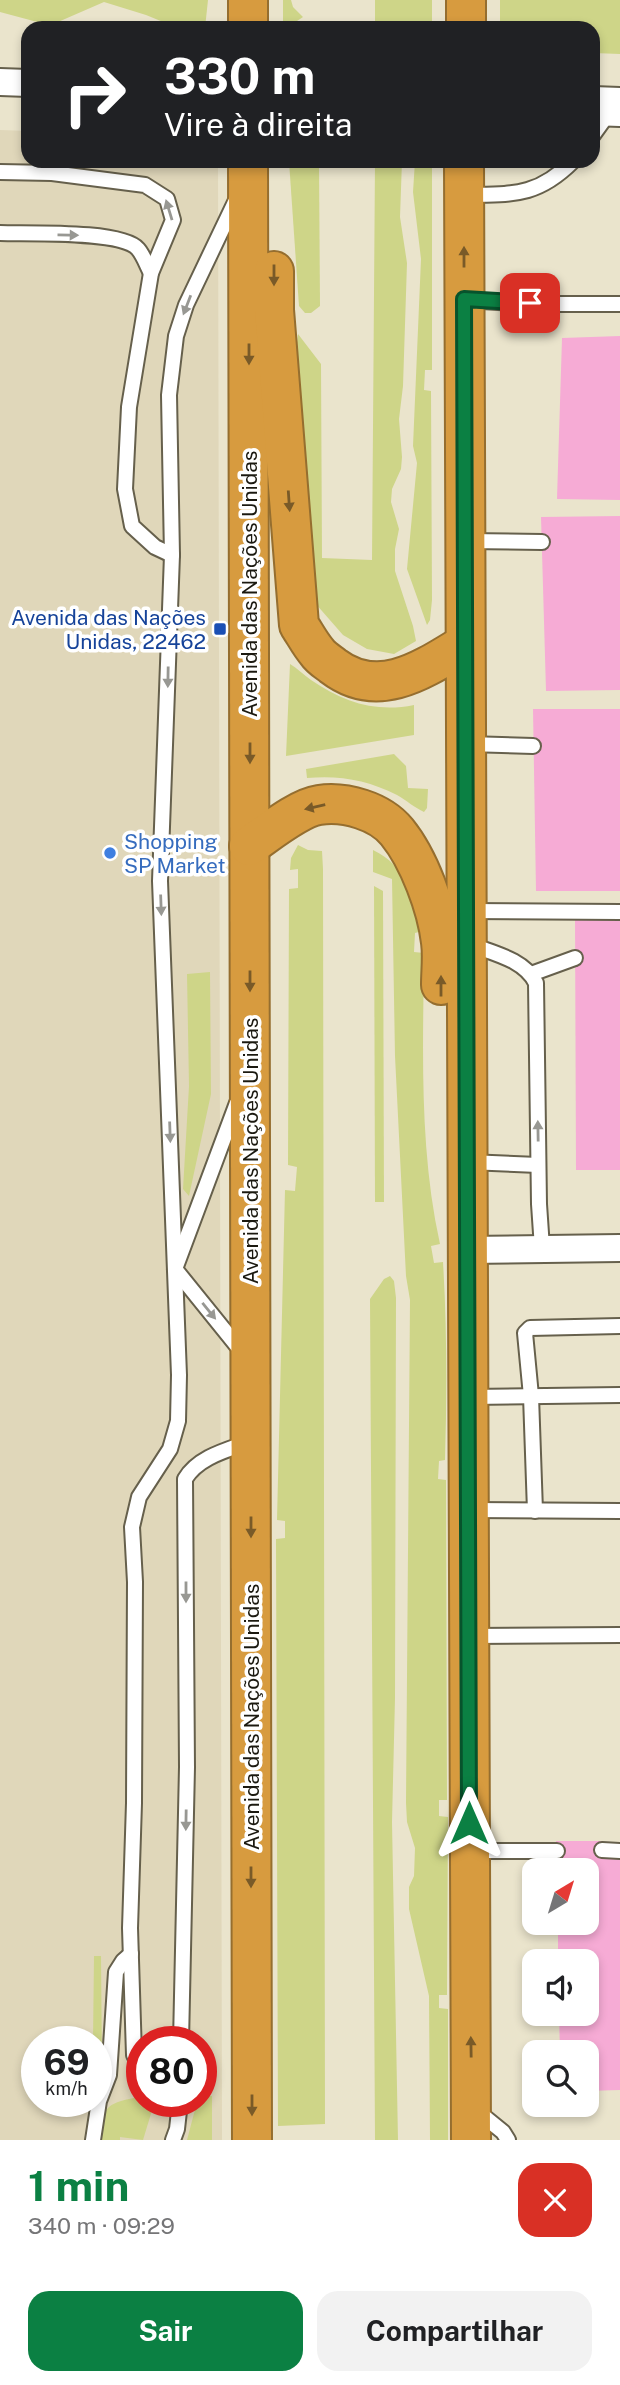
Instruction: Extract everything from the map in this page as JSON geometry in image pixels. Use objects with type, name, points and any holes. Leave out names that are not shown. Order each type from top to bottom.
[{"type":"highway","points":[[248,0],[248,21]]},
{"type":"highway","points":[[466,0],[466,21]]},
{"type":"highway","name":"Avenida das Nações Unidas","points":[[248,168],[252,2140]]},
{"type":"highway","points":[[464,178],[471,2123]]},
{"type":"highway","points":[[248,213],[274,262],[274,310],[299,625],[318,654],[346,676],[374,682],[396,680],[424,669],[466,644]]},
{"type":"highway","points":[[250,846],[303,810],[318,805],[351,805],[380,818],[397,831],[427,884],[441,942],[442,1119],[467,1180]]},
{"type":"street","points":[[0,82],[21,83]]},
{"type":"street","points":[[467,1250],[620,1248]]},
{"type":"lane","points":[[133,2026],[131,1954],[135,1582],[132,1527],[139,1497],[170,1449],[178,1421],[160,881],[172,555],[169,395],[176,336],[186,305],[248,168]]},
{"type":"lane","points":[[464,178],[518,194],[559,175],[566,168]]},
{"type":"lane","points":[[0,172],[52,173],[145,184],[167,199],[173,220],[151,273],[129,407],[125,489],[132,526],[155,547],[172,555]]},
{"type":"lane","points":[[0,233],[125,240],[138,248],[151,273]]},
{"type":"lane","points":[[464,299],[620,304]]},
{"type":"lane","points":[[465,541],[542,542]]},
{"type":"lane","points":[[466,744],[533,746]]},
{"type":"lane","points":[[466,927],[620,912]]},
{"type":"lane","points":[[466,927],[519,964],[531,974],[536,983],[538,1165],[542,1248]]},
{"type":"lane","points":[[531,974],[575,958]]},
{"type":"lane","points":[[175,1269],[194,1213],[250,1072]]},
{"type":"lane","points":[[467,1180],[538,1165]]},
{"type":"lane","points":[[175,1269],[250,1361]]},
{"type":"lane","points":[[535,1511],[531,1396],[525,1334],[530,1328],[620,1326]]},
{"type":"lane","points":[[468,1397],[620,1395]]},
{"type":"lane","points":[[181,2026],[187,1767],[185,1479],[194,1467],[208,1458],[251,1441]]},
{"type":"lane","points":[[468,1510],[620,1511]]},
{"type":"lane","points":[[469,1636],[620,1635]]},
{"type":"lane","points":[[602,1850],[620,1851]]},
{"type":"lane","points":[[469,1851],[556,1851]]},
{"type":"lane","points":[[93,2140],[99,2101],[109,2075],[116,1972],[131,1954]]},
{"type":"lane","points":[[173,2140],[178,2117]]},
{"type":"lane","points":[[471,2123],[503,2133],[508,2140]]},
{"type":"shaded area","name":"Shopping SP Market","points":[[0,130],[21,131],[21,168],[218,168],[222,2140],[0,2140]]},
{"type":"green space","points":[[0,0],[208,0],[206,21],[161,21],[104,2],[60,21],[34,21],[0,12]]},
{"type":"green space","points":[[283,0],[291,0],[293,7],[303,17],[297,21],[283,21]]},
{"type":"green space","points":[[375,0],[432,0],[432,21],[375,21]]},
{"type":"green space","points":[[500,0],[620,0],[620,54],[600,53],[600,21],[500,21]]},
{"type":"green space","points":[[289,168],[319,168],[320,306],[311,313],[305,313],[299,306]]},
{"type":"green space","points":[[375,168],[402,168],[400,217],[407,263],[403,386],[399,419],[402,457],[401,469],[392,489],[391,502],[399,529],[395,571],[416,641],[394,654],[367,649],[343,635],[315,603],[296,351],[298,334],[321,364],[322,558],[372,560]]},
{"type":"green space","points":[[415,168],[432,168],[432,370],[425,370],[424,390],[431,391],[432,600],[427,625],[407,569],[417,463],[413,446],[421,259],[413,192]]},
{"type":"green space","points":[[290,664],[323,688],[360,704],[386,708],[414,705],[414,735],[286,756]]},
{"type":"green space","points":[[394,754],[406,766],[408,788],[428,789],[427,808],[424,812],[397,795],[364,782],[330,777],[307,778],[306,769]]},
{"type":"green space","points":[[298,845],[308,850],[322,851],[323,869],[325,2124],[278,2126],[276,1539],[285,1538],[285,1521],[277,1520],[285,1190],[295,1191],[297,1167],[288,1165],[289,889],[298,888],[298,869],[290,870],[291,858]]},
{"type":"green space","points":[[373,850],[394,865],[401,874],[412,895],[423,931],[415,933],[414,952],[424,953],[425,1136],[440,1244],[431,1246],[434,1263],[443,1262],[446,1435],[445,1460],[439,1461],[438,1479],[446,1480],[447,1800],[439,1800],[439,1816],[448,1817],[447,1995],[439,1995],[439,2008],[448,2009],[448,2140],[430,2140],[429,1996],[409,1909],[409,1887],[414,1876],[415,1848],[407,1822],[406,1803],[410,1300],[406,1276],[395,1056],[392,879],[373,872]]},
{"type":"green space","points":[[374,886],[383,891],[384,1202],[375,1202]]},
{"type":"green space","points":[[210,972],[211,1094],[189,1196],[183,1189],[189,1086],[187,974]]},
{"type":"green space","points":[[390,1276],[394,1281],[396,1298],[392,1822],[398,2140],[375,2140],[370,1299],[384,1279]]},
{"type":"green space","points":[[94,1956],[101,1956],[102,2026],[93,2026]]},
{"type":"green space","points":[[126,2100],[126,2117],[150,2117],[143,2140],[120,2137],[120,2140],[99,2140],[103,2117],[112,2117],[112,2105]]},
{"type":"green space","points":[[193,2117],[212,2117],[212,2140],[187,2140]]},
{"type":"building","points":[[620,336],[620,500],[557,499],[562,338]]},
{"type":"building","points":[[620,516],[620,690],[546,691],[541,517]]},
{"type":"building","points":[[533,709],[620,709],[620,891],[536,891]]},
{"type":"building","points":[[575,915],[620,915],[620,1170],[576,1170]]},
{"type":"building","points":[[556,1841],[602,1841],[602,1854],[620,1854],[620,2090],[599,2091],[599,2040],[560,2040],[559,2026],[599,2026],[599,1949],[558,1949],[558,1936],[599,1935],[599,1858],[557,1858]]},
{"type":"place","name":"Avenida das Nações Unidas, 22462","points":[[220,629]]},
{"type":"place","name":"Shopping SP Market","points":[[110,853]]},
{"type":"route","points":[[469,1823],[464,299],[530,303]]}]
